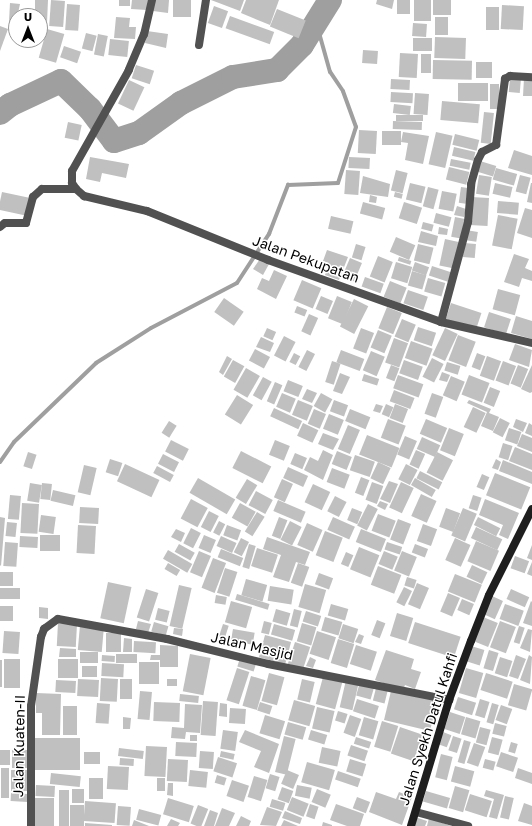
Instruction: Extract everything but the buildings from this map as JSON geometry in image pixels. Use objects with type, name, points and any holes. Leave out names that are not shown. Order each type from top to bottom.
[{"type":"street","points":[[76,189],[72,183],[72,171],[76,161],[110,101],[130,70],[144,34],[152,0]]},
{"type":"street","points":[[199,45],[206,0]]},
{"type":"street","points":[[441,322],[468,222],[471,184],[478,160],[482,152],[496,145],[505,79],[510,76],[532,77]]},
{"type":"street","points":[[0,227],[5,223],[26,223],[33,197],[42,190],[76,189]]},
{"type":"street","name":"Jalan Pekupatan","points":[[76,189],[84,196],[147,210],[268,260],[441,322],[532,343]]},
{"type":"street","name":"Jalan Syekh Datul Kahfi","points":[[411,826],[448,700],[489,595],[532,509]]},
{"type":"street","name":"Jalan Masjid","points":[[50,623],[65,618],[167,639],[268,664],[448,700]]},
{"type":"street","name":"Jalan Kuaten-II","points":[[31,826],[31,706],[41,636],[50,623]]},
{"type":"street","points":[[416,812],[468,826]]},
{"type":"waterway","points":[[0,113],[10,105],[61,81],[90,109],[114,141],[139,133],[181,103],[233,77],[277,70],[302,45],[330,0]]},
{"type":"waterway","points":[[0,462],[14,442],[96,363],[151,328],[237,283],[269,234],[288,185],[338,183],[356,127],[343,91],[330,72],[316,22]]}]
